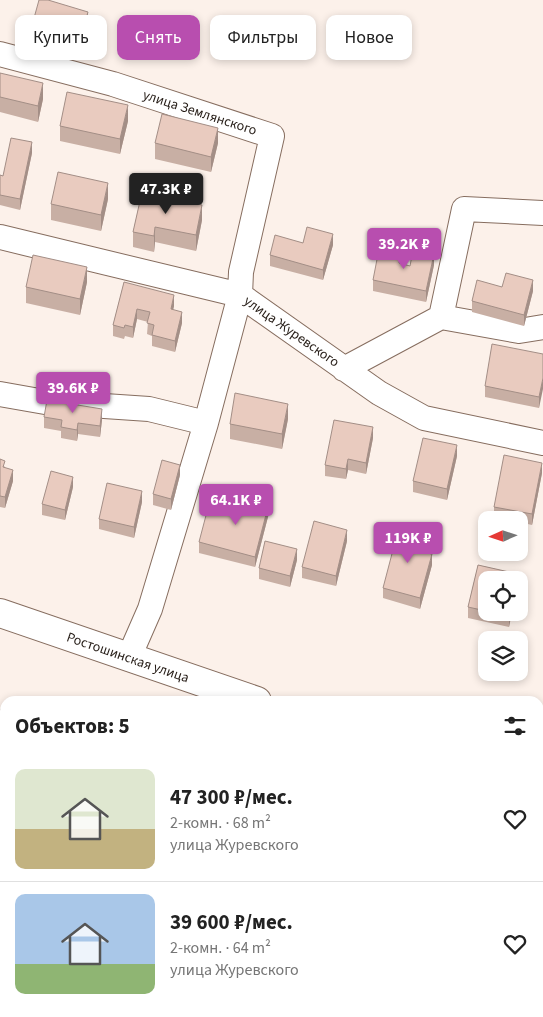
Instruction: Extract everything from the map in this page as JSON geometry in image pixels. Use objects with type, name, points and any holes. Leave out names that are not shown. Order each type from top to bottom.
[{"type":"main road","name":"Ростошинская улица","points":[[0,613],[242,696]]},
{"type":"street","name":"улица Землянского","points":[[0,54],[113,84],[272,136],[241,272],[240,295]]},
{"type":"street","points":[[441,317],[464,209],[543,213]]},
{"type":"street","name":"улица Журевского","points":[[0,238],[240,295],[379,393],[424,418],[543,443]]},
{"type":"street","points":[[129,657],[150,609],[206,423],[240,295]]},
{"type":"street","points":[[344,369],[441,317],[519,331],[543,327]]},
{"type":"street","points":[[0,394],[45,402],[149,408],[206,423]]},
{"type":"building","points":[[39,0],[48,0],[88,12],[87,15],[35,15]]},
{"type":"building","points":[[0,73],[43,83],[38,106],[0,97]]},
{"type":"building","points":[[67,92],[128,105],[120,139],[60,126]]},
{"type":"building","points":[[162,114],[218,128],[211,157],[155,143]]},
{"type":"building","points":[[11,138],[32,142],[20,199],[0,195],[0,175],[3,176]]},
{"type":"building","points":[[58,172],[108,183],[101,215],[51,204]]},
{"type":"building","points":[[142,192],[202,205],[196,235],[155,227],[154,236],[133,232]]},
{"type":"building","points":[[307,227],[333,234],[323,270],[270,255],[275,235],[303,243]]},
{"type":"building","points":[[379,249],[401,254],[399,263],[410,266],[413,250],[434,254],[426,291],[373,280]]},
{"type":"building","points":[[33,255],[87,267],[80,299],[26,287]]},
{"type":"building","points":[[506,273],[533,280],[524,315],[472,301],[477,280],[502,287]]},
{"type":"building","points":[[124,282],[174,295],[171,309],[182,312],[175,341],[152,335],[154,325],[147,323],[150,312],[137,309],[133,327],[125,325],[124,328],[113,325]]},
{"type":"building","points":[[492,344],[543,354],[543,378],[539,397],[485,386]]},
{"type":"building","points":[[235,393],[288,404],[282,434],[230,424]]},
{"type":"building","points":[[47,400],[102,409],[100,426],[78,423],[77,430],[61,427],[62,420],[44,417]]},
{"type":"building","points":[[334,420],[373,427],[366,463],[348,459],[346,469],[325,465]]},
{"type":"building","points":[[423,438],[457,445],[447,489],[413,481]]},
{"type":"building","points":[[504,455],[542,463],[532,514],[528,513],[528,511],[494,507]]},
{"type":"building","points":[[0,459],[5,461],[3,467],[13,470],[5,497],[0,496]]},
{"type":"building","points":[[162,460],[180,465],[171,499],[153,494]]},
{"type":"building","points":[[51,471],[73,477],[65,510],[42,504]]},
{"type":"building","points":[[107,483],[142,491],[134,527],[99,519]]},
{"type":"building","points":[[239,495],[269,503],[255,557],[199,542],[209,504],[235,511]]},
{"type":"building","points":[[314,521],[347,530],[336,576],[302,567]]},
{"type":"building","points":[[399,527],[426,535],[422,552],[432,554],[420,598],[383,588]]},
{"type":"building","points":[[265,541],[297,549],[290,576],[259,568]]},
{"type":"building","points":[[478,565],[505,571],[478,571],[478,609],[468,607]]}]
